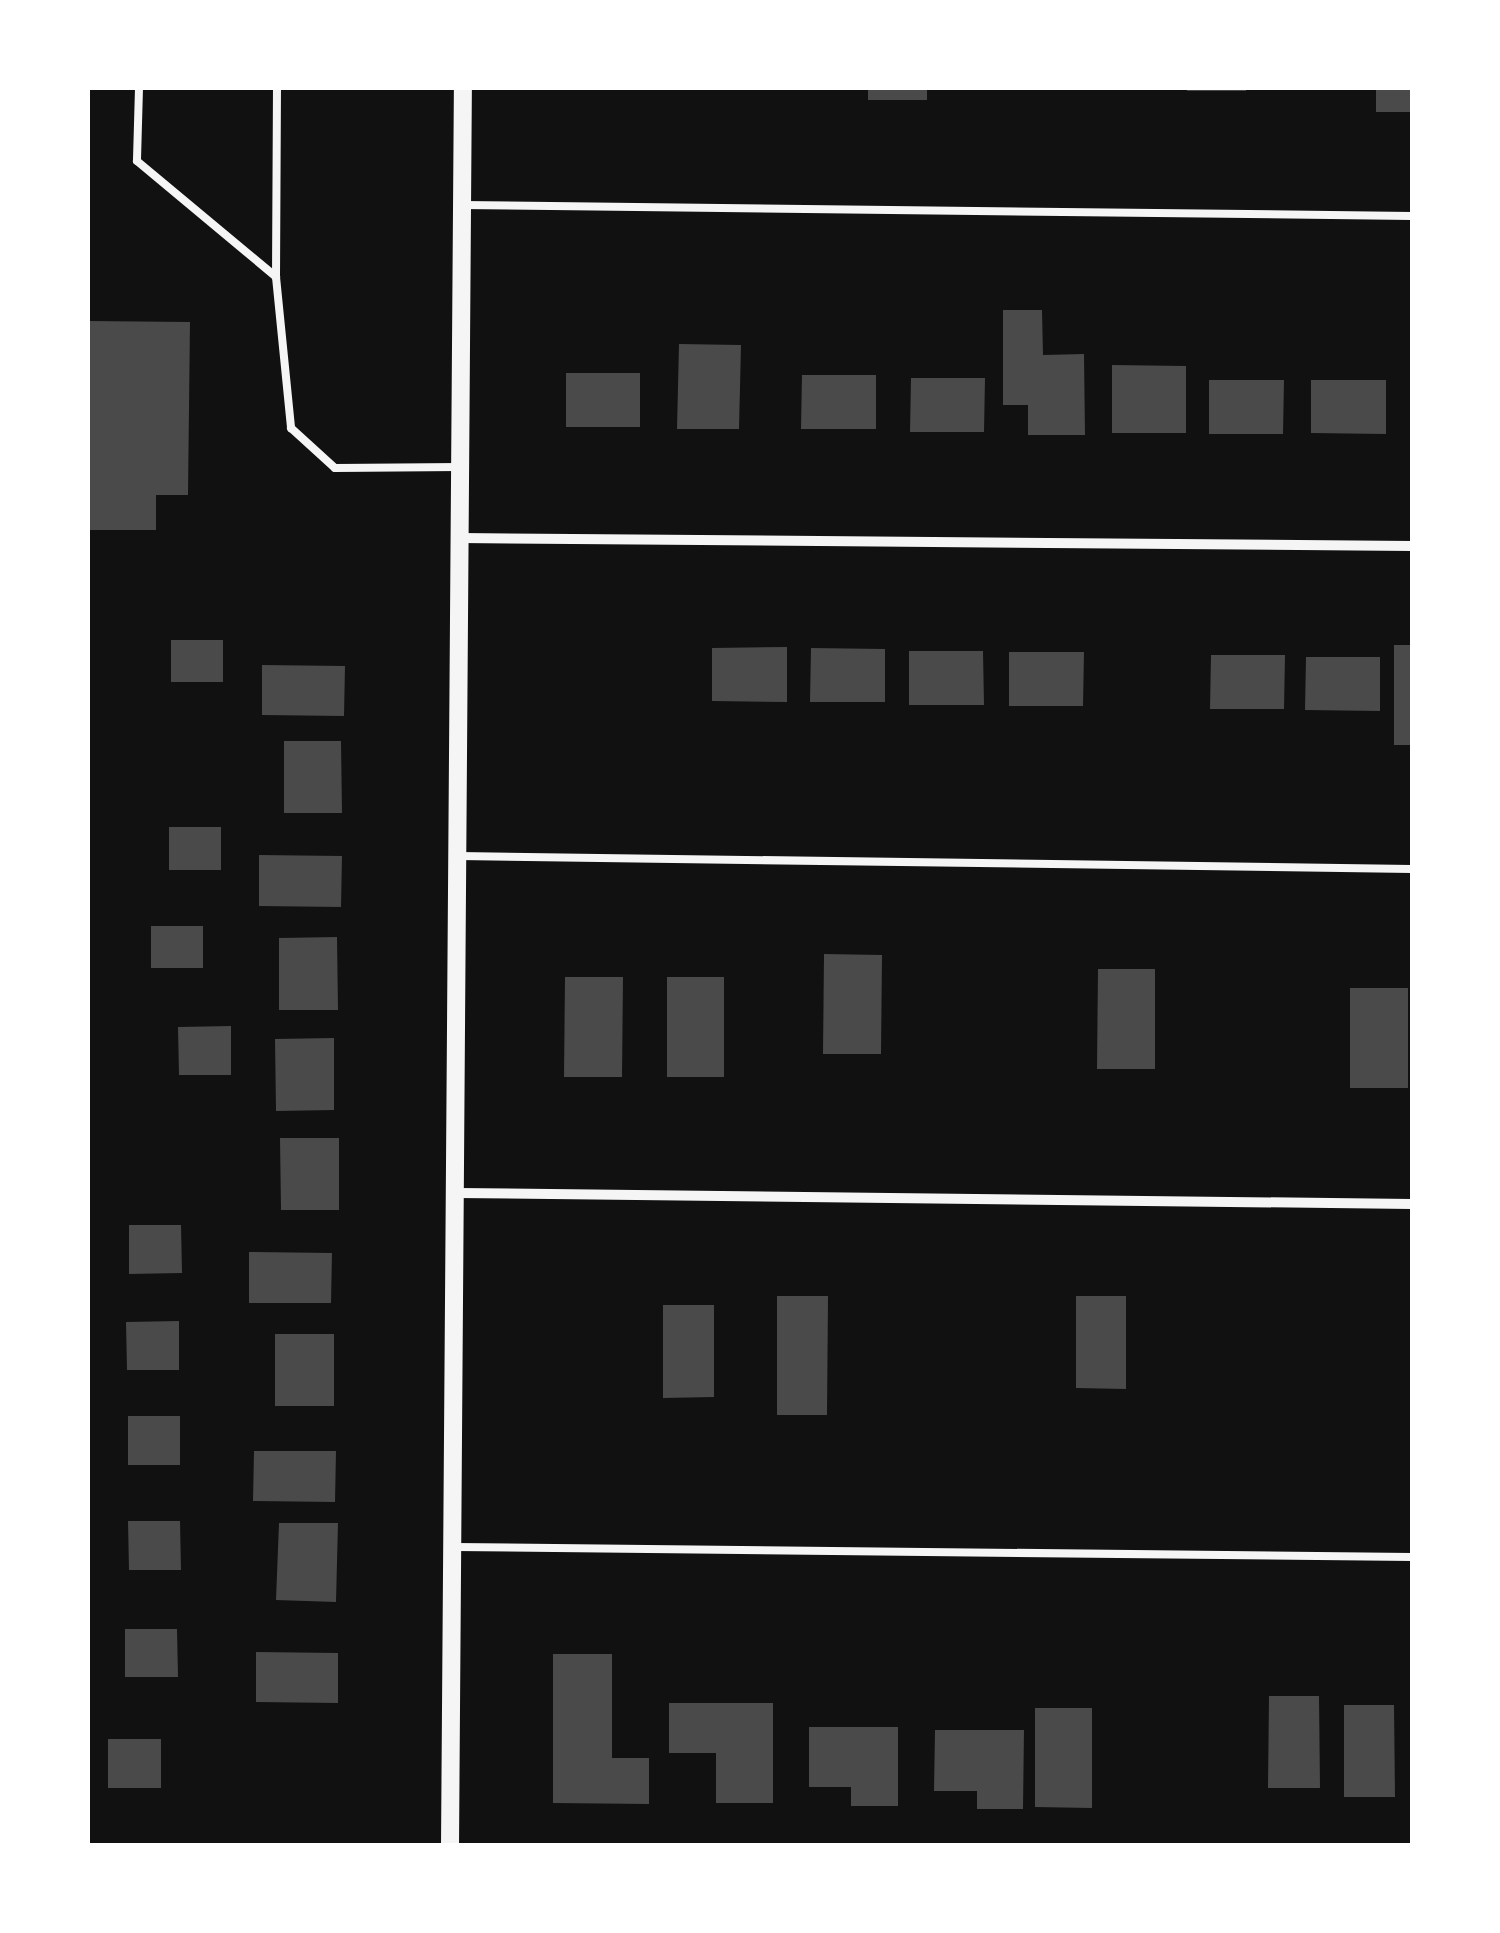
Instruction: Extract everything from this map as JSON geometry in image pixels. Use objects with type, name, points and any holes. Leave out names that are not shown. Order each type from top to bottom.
[{"type":"street","points":[[450,1846],[450,1547],[458,1192],[463,88]]},
{"type":"street","points":[[460,538],[1412,546]]},
{"type":"street","points":[[458,1192],[1412,1204]]},
{"type":"lane","points":[[139,88],[137,161],[276,278]]},
{"type":"lane","points":[[277,88],[276,278],[291,428],[335,468],[460,467]]},
{"type":"lane","points":[[462,205],[1412,216]]},
{"type":"lane","points":[[459,856],[1412,868]]},
{"type":"lane","points":[[450,1547],[1412,1557]]},
{"type":"building","points":[[868,88],[927,88],[927,100],[868,100]]},
{"type":"building","points":[[1246,88],[1246,91],[1187,91]]},
{"type":"building","points":[[1376,88],[1412,88],[1412,112],[1376,112]]},
{"type":"building","points":[[1003,310],[1042,310],[1043,355],[1084,354],[1085,435],[1028,435],[1028,405],[1003,405]]},
{"type":"building","points":[[88,321],[190,322],[188,495],[156,495],[156,530],[88,530]]},
{"type":"building","points":[[679,344],[741,345],[739,429],[677,429]]},
{"type":"building","points":[[1112,365],[1186,366],[1186,433],[1112,433]]},
{"type":"building","points":[[566,373],[640,373],[640,427],[566,427]]},
{"type":"building","points":[[802,375],[876,375],[876,429],[801,429]]},
{"type":"building","points":[[911,378],[985,378],[984,432],[910,432]]},
{"type":"building","points":[[1209,380],[1284,380],[1283,434],[1209,434]]},
{"type":"building","points":[[1311,380],[1386,380],[1386,434],[1311,433]]},
{"type":"building","points":[[171,640],[223,640],[223,682],[171,682]]},
{"type":"building","points":[[1394,645],[1412,645],[1412,745],[1394,745]]},
{"type":"building","points":[[787,647],[787,702],[712,701],[712,648]]},
{"type":"building","points":[[811,648],[885,649],[885,702],[810,702]]},
{"type":"building","points":[[909,651],[983,651],[984,705],[909,705]]},
{"type":"building","points":[[1009,652],[1084,652],[1083,706],[1009,706]]},
{"type":"building","points":[[1211,655],[1285,655],[1284,709],[1210,709]]},
{"type":"building","points":[[1306,657],[1380,657],[1380,711],[1305,710]]},
{"type":"building","points":[[262,665],[345,666],[344,716],[262,715]]},
{"type":"building","points":[[284,741],[341,741],[342,813],[284,813]]},
{"type":"building","points":[[169,827],[221,827],[221,870],[169,870]]},
{"type":"building","points":[[259,855],[342,856],[341,907],[259,906]]},
{"type":"building","points":[[151,926],[203,926],[203,968],[151,968]]},
{"type":"building","points":[[337,937],[338,1010],[279,1010],[279,938]]},
{"type":"building","points":[[824,954],[882,955],[881,1054],[823,1054]]},
{"type":"building","points":[[1098,969],[1155,969],[1155,1069],[1097,1069]]},
{"type":"building","points":[[565,977],[623,977],[622,1077],[564,1077]]},
{"type":"building","points":[[667,977],[724,977],[724,1077],[667,1077]]},
{"type":"building","points":[[1350,988],[1408,988],[1408,1088],[1350,1088]]},
{"type":"building","points":[[231,1026],[231,1075],[179,1075],[178,1027]]},
{"type":"building","points":[[334,1038],[334,1110],[276,1111],[275,1039]]},
{"type":"building","points":[[280,1138],[339,1138],[339,1210],[281,1210]]},
{"type":"building","points":[[129,1225],[181,1225],[182,1273],[129,1274]]},
{"type":"building","points":[[249,1252],[332,1253],[331,1303],[249,1303]]},
{"type":"building","points":[[777,1296],[828,1296],[827,1415],[777,1415]]},
{"type":"building","points":[[1076,1296],[1126,1296],[1126,1389],[1076,1388]]},
{"type":"building","points":[[663,1305],[714,1305],[714,1397],[663,1398]]},
{"type":"building","points":[[179,1321],[179,1370],[127,1370],[126,1322]]},
{"type":"building","points":[[275,1334],[334,1334],[334,1406],[275,1406]]},
{"type":"building","points":[[128,1416],[180,1416],[180,1465],[128,1465]]},
{"type":"building","points":[[254,1451],[336,1451],[335,1502],[253,1501]]},
{"type":"building","points":[[128,1521],[180,1521],[181,1570],[129,1570]]},
{"type":"building","points":[[279,1523],[338,1523],[336,1602],[276,1600]]},
{"type":"building","points":[[125,1629],[177,1629],[178,1677],[125,1677]]},
{"type":"building","points":[[256,1652],[338,1653],[338,1703],[256,1702]]},
{"type":"building","points":[[553,1654],[612,1654],[612,1758],[649,1758],[649,1804],[553,1803]]},
{"type":"building","points":[[1269,1696],[1319,1696],[1320,1788],[1268,1788]]},
{"type":"building","points":[[669,1703],[773,1703],[773,1803],[716,1803],[716,1753],[669,1753]]},
{"type":"building","points":[[1344,1705],[1394,1705],[1395,1797],[1344,1797]]},
{"type":"building","points":[[1035,1708],[1092,1708],[1092,1808],[1035,1807]]},
{"type":"building","points":[[809,1727],[898,1727],[898,1806],[851,1806],[851,1787],[809,1787]]},
{"type":"building","points":[[935,1730],[1024,1730],[1023,1809],[977,1809],[977,1791],[934,1791]]},
{"type":"building","points":[[108,1739],[161,1739],[161,1788],[108,1788]]}]
